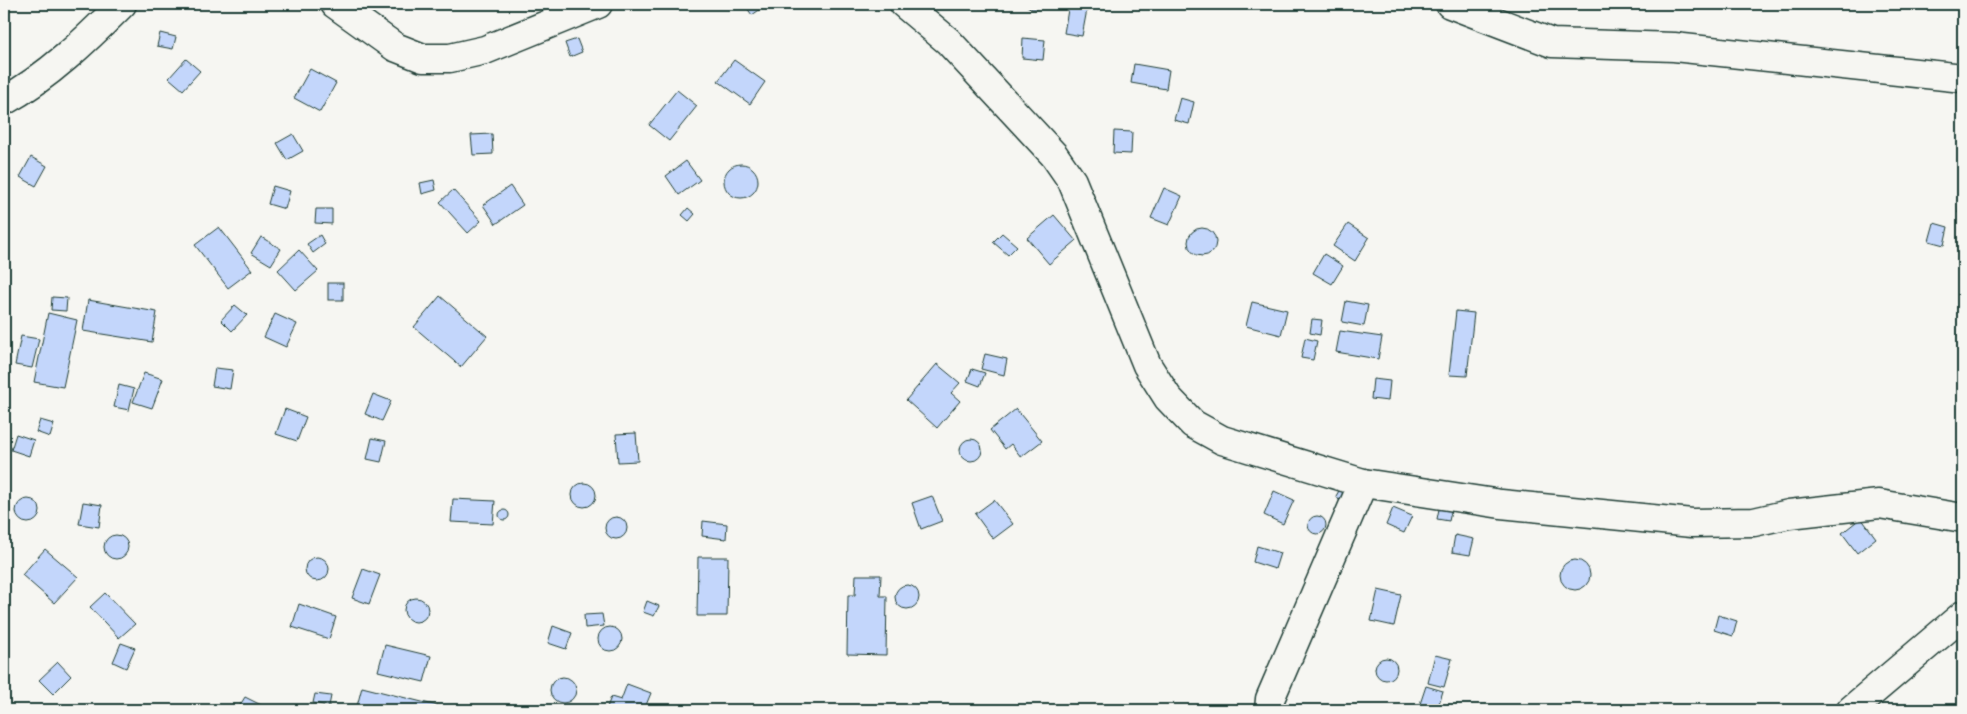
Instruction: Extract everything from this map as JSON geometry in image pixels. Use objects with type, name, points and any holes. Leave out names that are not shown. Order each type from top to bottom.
[{"type":"street","points":[[4,101],[23,90],[82,44],[122,4]]},
{"type":"street","points":[[336,4],[396,47],[423,58],[450,58],[485,50],[598,4]]},
{"type":"street","points":[[904,4],[948,41],[1054,155],[1072,181],[1147,365],[1168,398],[1193,424],[1222,440],[1363,483],[1501,504],[1692,523],[1754,522],[1789,514],[1880,504],[1963,518]]},
{"type":"street","points":[[1450,4],[1552,43],[1674,47],[1963,78]]},
{"type":"street","points":[[1269,710],[1270,699],[1363,483]]},
{"type":"street","points":[[1851,710],[1963,615]]},
{"type":"building","points":[[744,4],[768,4],[752,15]]},
{"type":"building","points":[[1024,4],[1043,4],[1037,9],[1032,9]]},
{"type":"building","points":[[1069,4],[1088,4],[1082,36],[1064,33]]},
{"type":"building","points":[[160,33],[176,37],[173,49],[157,46]]},
{"type":"building","points":[[1023,38],[1045,40],[1043,60],[1022,58]]},
{"type":"building","points":[[577,39],[582,52],[570,57],[565,43]]},
{"type":"building","points":[[186,59],[200,71],[183,90],[169,78]]},
{"type":"building","points":[[734,60],[765,82],[750,104],[718,81]]},
{"type":"building","points":[[1134,64],[1169,70],[1166,89],[1131,83]]},
{"type":"building","points":[[310,69],[336,83],[320,112],[294,98]]},
{"type":"building","points":[[677,90],[697,106],[669,141],[649,125]]},
{"type":"building","points":[[1180,98],[1194,102],[1189,124],[1174,120]]},
{"type":"building","points":[[1114,131],[1132,132],[1131,154],[1113,153]]},
{"type":"building","points":[[293,134],[303,151],[287,160],[277,143]]},
{"type":"building","points":[[492,134],[493,154],[473,155],[471,135]]},
{"type":"building","points":[[31,157],[47,166],[36,186],[20,177]]},
{"type":"building","points":[[686,161],[700,180],[679,195],[666,176]]},
{"type":"building","points":[[741,164],[753,169],[758,181],[753,193],[741,198],[729,193],[724,181],[729,169]]},
{"type":"building","points":[[434,180],[436,190],[422,194],[420,183]]},
{"type":"building","points":[[273,186],[290,191],[285,209],[268,204]]},
{"type":"building","points":[[510,186],[523,205],[496,224],[483,205]]},
{"type":"building","points":[[1164,188],[1182,196],[1169,225],[1151,218]]},
{"type":"building","points":[[453,190],[481,221],[468,233],[440,202]]},
{"type":"building","points":[[1961,191],[1963,192],[1963,214],[1958,213]]},
{"type":"building","points":[[688,208],[695,214],[689,221],[682,215]]},
{"type":"building","points":[[316,209],[332,209],[332,224],[315,223]]},
{"type":"building","points":[[1054,215],[1076,241],[1049,264],[1027,238]]},
{"type":"building","points":[[1934,223],[1948,227],[1944,245],[1929,241]]},
{"type":"building","points":[[1348,224],[1369,238],[1355,261],[1333,246]]},
{"type":"building","points":[[219,227],[252,270],[228,288],[195,245]]},
{"type":"building","points":[[1202,228],[1212,232],[1216,242],[1212,252],[1202,256],[1192,252],[1188,242],[1192,232]]},
{"type":"building","points":[[1002,233],[1017,246],[1008,255],[993,242]]},
{"type":"building","points":[[320,235],[325,244],[313,253],[307,244]]},
{"type":"building","points":[[261,237],[281,249],[271,265],[251,253]]},
{"type":"building","points":[[299,250],[318,271],[296,290],[278,270]]},
{"type":"building","points":[[1324,254],[1343,266],[1332,284],[1313,273]]},
{"type":"building","points":[[328,283],[343,283],[343,300],[328,300]]},
{"type":"building","points":[[440,296],[487,336],[461,367],[414,327]]},
{"type":"building","points":[[52,297],[67,298],[66,311],[51,310]]},
{"type":"building","points":[[88,300],[157,312],[152,342],[83,331]]},
{"type":"building","points":[[1346,301],[1368,305],[1364,326],[1342,322]]},
{"type":"building","points":[[1252,302],[1287,310],[1281,335],[1246,326]]},
{"type":"building","points":[[235,305],[247,315],[232,331],[221,320]]},
{"type":"building","points":[[1456,311],[1474,313],[1467,376],[1449,375]]},
{"type":"building","points":[[48,313],[77,320],[63,387],[34,382]]},
{"type":"building","points":[[275,314],[297,324],[286,347],[264,337]]},
{"type":"building","points":[[1312,319],[1322,320],[1320,335],[1310,333]]},
{"type":"building","points":[[1340,331],[1382,337],[1378,359],[1336,352]]},
{"type":"building","points":[[21,336],[39,339],[32,368],[15,365]]},
{"type":"building","points":[[1305,338],[1317,341],[1313,360],[1301,358]]},
{"type":"building","points":[[985,354],[1007,359],[1004,375],[981,369]]},
{"type":"building","points":[[937,364],[960,383],[951,393],[960,401],[937,428],[906,400]]},
{"type":"building","points":[[215,368],[233,370],[230,389],[212,386]]},
{"type":"building","points":[[972,369],[985,373],[980,386],[967,381]]},
{"type":"building","points":[[144,373],[163,379],[152,408],[133,402]]},
{"type":"building","points":[[1373,379],[1390,381],[1388,401],[1371,399]]},
{"type":"building","points":[[119,385],[134,389],[129,410],[114,407]]},
{"type":"building","points":[[373,394],[391,401],[382,421],[365,414]]},
{"type":"building","points":[[285,409],[306,417],[297,441],[276,434]]},
{"type":"building","points":[[1016,409],[1042,441],[1021,457],[1011,444],[1005,449],[990,430]]},
{"type":"building","points":[[40,420],[54,424],[50,437],[36,432]]},
{"type":"building","points":[[636,433],[638,461],[618,462],[616,434]]},
{"type":"building","points":[[16,434],[34,440],[29,456],[11,450]]},
{"type":"building","points":[[372,438],[386,441],[381,462],[367,459]]},
{"type":"building","points":[[971,439],[979,442],[982,450],[979,458],[971,461],[963,458],[960,450],[963,442]]},
{"type":"building","points":[[584,483],[593,486],[596,495],[593,504],[584,507],[575,504],[572,495],[575,486]]},
{"type":"building","points":[[1340,489],[1352,495],[1342,504],[1336,496]]},
{"type":"building","points":[[1274,491],[1294,500],[1283,524],[1264,515]]},
{"type":"building","points":[[932,496],[942,521],[921,529],[912,503]]},
{"type":"building","points":[[28,499],[37,502],[40,511],[37,520],[28,523],[19,520],[16,511],[19,502]]},
{"type":"building","points":[[453,499],[495,501],[493,524],[451,522]]},
{"type":"building","points":[[994,500],[1013,524],[993,539],[975,514]]},
{"type":"building","points":[[83,502],[102,505],[99,527],[79,524]]},
{"type":"building","points":[[1440,504],[1452,507],[1449,521],[1437,519]]},
{"type":"building","points":[[1393,508],[1412,516],[1404,533],[1386,525]]},
{"type":"building","points":[[504,510],[509,515],[504,520],[499,515]]},
{"type":"building","points":[[1313,516],[1321,516],[1326,521],[1324,532],[1313,534],[1308,529],[1308,521]]},
{"type":"building","points":[[616,517],[624,520],[627,528],[624,536],[616,539],[608,536],[605,528],[608,520]]},
{"type":"building","points":[[1861,518],[1876,538],[1857,553],[1842,533]]},
{"type":"building","points":[[703,521],[727,524],[726,539],[702,536]]},
{"type":"building","points":[[116,535],[125,538],[128,547],[125,556],[116,559],[107,556],[104,547],[107,538]]},
{"type":"building","points":[[1455,535],[1474,539],[1470,555],[1452,552]]},
{"type":"building","points":[[1257,546],[1280,553],[1275,569],[1253,562]]},
{"type":"building","points":[[45,549],[78,577],[54,603],[22,575]]},
{"type":"building","points":[[317,557],[326,560],[329,569],[326,578],[317,581],[308,578],[305,569],[308,560]]},
{"type":"building","points":[[698,557],[728,557],[727,616],[697,616]]},
{"type":"building","points":[[1575,560],[1585,565],[1590,575],[1585,585],[1575,590],[1565,585],[1560,575],[1565,565]]},
{"type":"building","points":[[363,569],[380,575],[369,604],[352,598]]},
{"type":"building","points":[[856,575],[881,575],[880,596],[887,596],[886,655],[847,654],[848,595],[855,595]]},
{"type":"building","points":[[907,585],[916,588],[919,597],[916,606],[907,609],[898,606],[895,597],[898,588]]},
{"type":"building","points":[[1378,590],[1401,595],[1394,626],[1371,621]]},
{"type":"building","points":[[105,593],[135,624],[119,638],[90,607]]},
{"type":"building","points":[[416,598],[425,601],[428,610],[425,619],[416,622],[407,619],[404,610],[407,601]]},
{"type":"building","points":[[647,601],[659,606],[654,616],[643,612]]},
{"type":"building","points":[[299,604],[336,617],[329,639],[292,627]]},
{"type":"building","points":[[602,614],[604,626],[585,628],[584,615]]},
{"type":"building","points":[[1718,615],[1737,621],[1733,636],[1714,630]]},
{"type":"building","points":[[553,626],[572,633],[566,649],[548,643]]},
{"type":"building","points":[[610,627],[619,630],[622,639],[619,648],[610,651],[601,648],[598,639],[601,630]]},
{"type":"building","points":[[121,643],[135,648],[126,668],[113,662]]},
{"type":"building","points":[[385,645],[431,656],[424,682],[378,671]]},
{"type":"building","points":[[1435,655],[1452,659],[1444,687],[1428,683]]},
{"type":"building","points":[[1386,658],[1394,661],[1397,669],[1394,677],[1386,680],[1378,677],[1375,669],[1378,661]]},
{"type":"building","points":[[58,662],[71,676],[53,694],[39,680]]},
{"type":"building","points":[[563,677],[572,681],[576,690],[572,699],[563,703],[554,699],[550,690],[554,681]]},
{"type":"building","points":[[627,684],[651,693],[644,710],[606,710],[611,697],[621,700]]},
{"type":"building","points":[[1426,686],[1443,691],[1437,710],[1418,710]]},
{"type":"building","points":[[362,687],[442,707],[441,710],[356,710]]},
{"type":"building","points":[[315,694],[331,696],[329,706],[313,703]]},
{"type":"building","points":[[245,697],[267,708],[266,710],[237,710]]},
{"type":"building","points":[[196,707],[202,707],[209,710],[191,710]]}]
